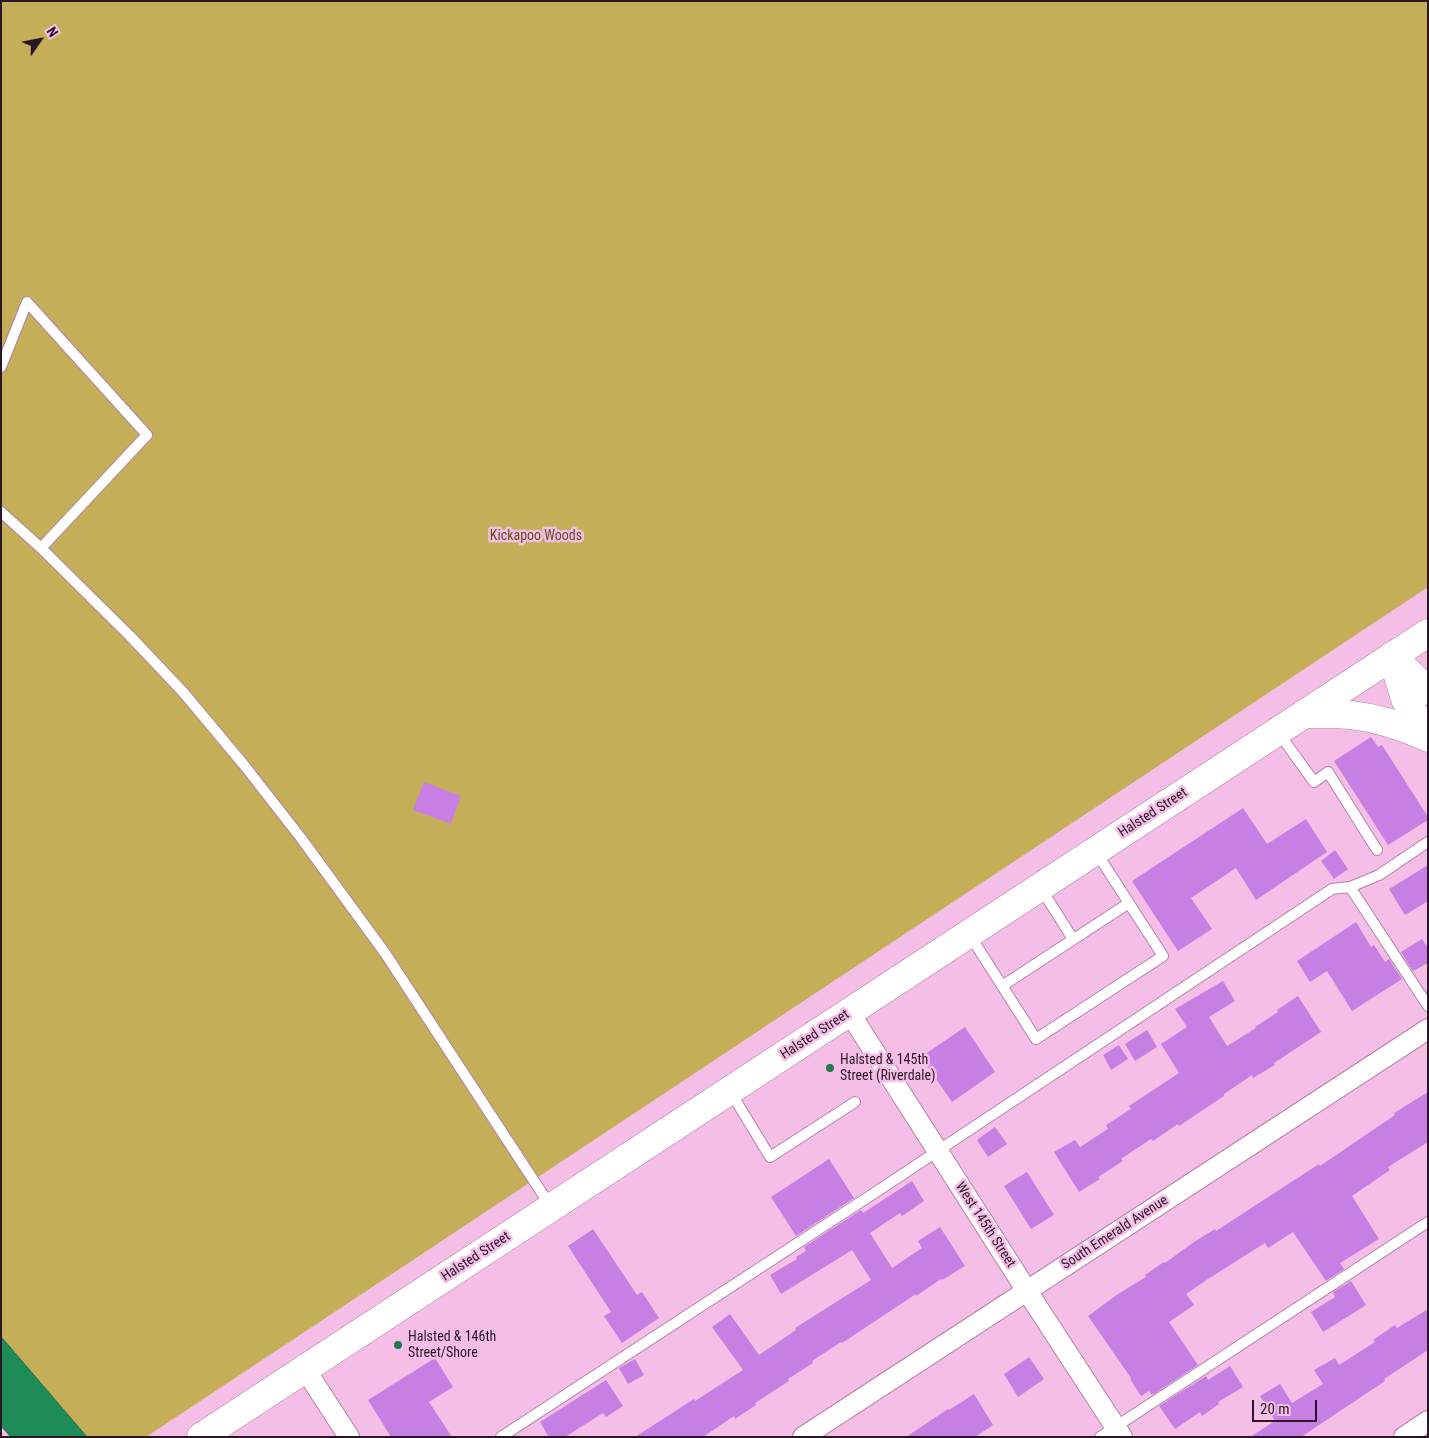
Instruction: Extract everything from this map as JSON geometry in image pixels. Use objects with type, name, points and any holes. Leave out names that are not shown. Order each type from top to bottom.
[{"type":"main road","name":"Halsted Street","points":[[201,1437],[1428,633]]},
{"type":"main road","points":[[1392,656],[1428,691]]},
{"type":"main road","points":[[1392,656],[1405,698],[1428,737]]},
{"type":"main road","points":[[1304,714],[1350,715],[1376,719],[1428,737]]},
{"type":"street","name":"West 145th Street","points":[[849,1012],[1027,1291],[1112,1433]]},
{"type":"street","name":"South Emerald Avenue","points":[[803,1437],[1425,1035]]},
{"type":"street","points":[[305,1369],[349,1437]]},
{"type":"street","points":[[1404,1437],[1428,1421]]},
{"type":"lane","points":[[1,367],[27,302],[147,434],[41,548]]},
{"type":"lane","points":[[1,512],[41,548],[113,619],[183,692],[244,765],[301,838],[384,953],[551,1208]]},
{"type":"lane","points":[[1278,731],[1314,782],[1328,772],[1376,850]]},
{"type":"lane","points":[[501,1437],[938,1151],[1332,888],[1350,886],[1379,875],[1428,842]]},
{"type":"lane","points":[[969,934],[1036,1039],[1052,1029],[1163,956],[1096,851]]},
{"type":"lane","points":[[1350,886],[1428,1006]]},
{"type":"lane","points":[[1040,887],[1073,939]]},
{"type":"lane","points":[[1002,986],[1129,903]]},
{"type":"lane","points":[[730,1090],[770,1156],[855,1102]]},
{"type":"lane","points":[[1112,1433],[1428,1222]]},
{"type":"green space","name":"Kickapoo Woods","points":[[1,1],[1428,1],[1428,587],[146,1437],[87,1437],[1,1338]]},
{"type":"shaded area","points":[[1,1338],[87,1437],[11,1437],[1,1426]]},
{"type":"building","points":[[1371,737],[1378,747],[1382,745],[1428,817],[1428,820],[1388,845],[1334,761]]},
{"type":"building","points":[[424,782],[461,796],[451,824],[413,810]]},
{"type":"building","points":[[1243,808],[1267,844],[1306,819],[1327,852],[1256,900],[1236,868],[1191,898],[1212,929],[1178,951],[1132,881]]},
{"type":"building","points":[[1335,850],[1348,869],[1334,879],[1321,861]]},
{"type":"building","points":[[1428,865],[1428,901],[1405,915],[1389,889]]},
{"type":"building","points":[[1356,922],[1371,947],[1374,945],[1385,962],[1389,959],[1402,979],[1352,1011],[1327,971],[1310,982],[1297,961]]},
{"type":"building","points":[[1422,939],[1428,948],[1428,963],[1413,971],[1401,952]]},
{"type":"building","points":[[1223,981],[1235,1001],[1209,1017],[1227,1046],[1256,1028],[1278,1012],[1277,1010],[1298,996],[1321,1032],[1274,1063],[1275,1065],[1253,1078],[1252,1075],[1179,1126],[1178,1124],[1153,1141],[1151,1139],[1121,1159],[1123,1161],[1098,1177],[1100,1179],[1079,1192],[1054,1152],[1075,1140],[1080,1147],[1108,1129],[1106,1125],[1131,1109],[1129,1106],[1179,1073],[1161,1044],[1187,1027],[1175,1009]]},
{"type":"building","points":[[965,1027],[995,1072],[952,1102],[921,1057]]},
{"type":"building","points":[[1147,1030],[1157,1047],[1135,1061],[1125,1044]]},
{"type":"building","points":[[1119,1045],[1128,1059],[1111,1070],[1103,1055]]},
{"type":"building","points":[[1428,1092],[1428,1142],[1388,1167],[1390,1170],[1352,1196],[1379,1239],[1340,1263],[1344,1269],[1326,1281],[1293,1232],[1268,1248],[1265,1243],[1208,1279],[1186,1294],[1194,1305],[1169,1322],[1198,1365],[1152,1395],[1149,1391],[1141,1396],[1131,1378],[1088,1316],[1194,1242],[1215,1229],[1216,1231],[1319,1164],[1320,1166],[1395,1115],[1394,1113]]},
{"type":"building","points":[[995,1127],[1007,1144],[988,1157],[977,1140]]},
{"type":"building","points":[[829,1159],[854,1198],[796,1236],[771,1197]]},
{"type":"building","points":[[1027,1172],[1054,1215],[1031,1229],[1004,1186]]},
{"type":"building","points":[[912,1181],[924,1201],[902,1216],[900,1213],[870,1233],[892,1268],[922,1248],[918,1241],[940,1227],[965,1266],[916,1296],[916,1294],[841,1342],[788,1379],[789,1381],[755,1403],[756,1405],[735,1419],[734,1416],[703,1437],[635,1437],[743,1370],[712,1327],[730,1314],[759,1355],[796,1330],[795,1328],[871,1280],[852,1250],[781,1294],[770,1275],[797,1259],[796,1257],[806,1251],[804,1247],[861,1210],[863,1213]]},
{"type":"building","points":[[593,1229],[637,1295],[642,1292],[659,1318],[622,1343],[604,1316],[611,1312],[568,1246]]},
{"type":"building","points":[[1351,1281],[1366,1305],[1323,1332],[1311,1312],[1335,1297],[1333,1292]]},
{"type":"building","points":[[1428,1309],[1428,1350],[1384,1379],[1385,1381],[1301,1437],[1250,1437],[1275,1421],[1260,1396],[1280,1384],[1292,1403],[1323,1384],[1314,1370],[1335,1358],[1339,1365],[1375,1342],[1373,1340],[1395,1325],[1397,1328]]},
{"type":"building","points":[[1029,1357],[1044,1379],[1018,1397],[1004,1374]]},
{"type":"building","points":[[435,1358],[453,1387],[429,1402],[452,1437],[391,1437],[368,1400]]},
{"type":"building","points":[[635,1359],[644,1375],[628,1384],[619,1368]]},
{"type":"building","points":[[1230,1366],[1243,1387],[1218,1402],[1219,1404],[1202,1416],[1200,1412],[1175,1429],[1159,1406],[1206,1376],[1208,1380]]},
{"type":"building","points":[[606,1380],[623,1406],[606,1417],[603,1413],[565,1437],[549,1437],[540,1422]]},
{"type":"building","points":[[974,1394],[993,1425],[975,1437],[906,1437],[948,1409]]},
{"type":"place","name":"Halsted & 145th Street (Riverdale)","points":[[830,1068]]},
{"type":"place","name":"Halsted & 146th Street/Shore","points":[[398,1345]]}]
